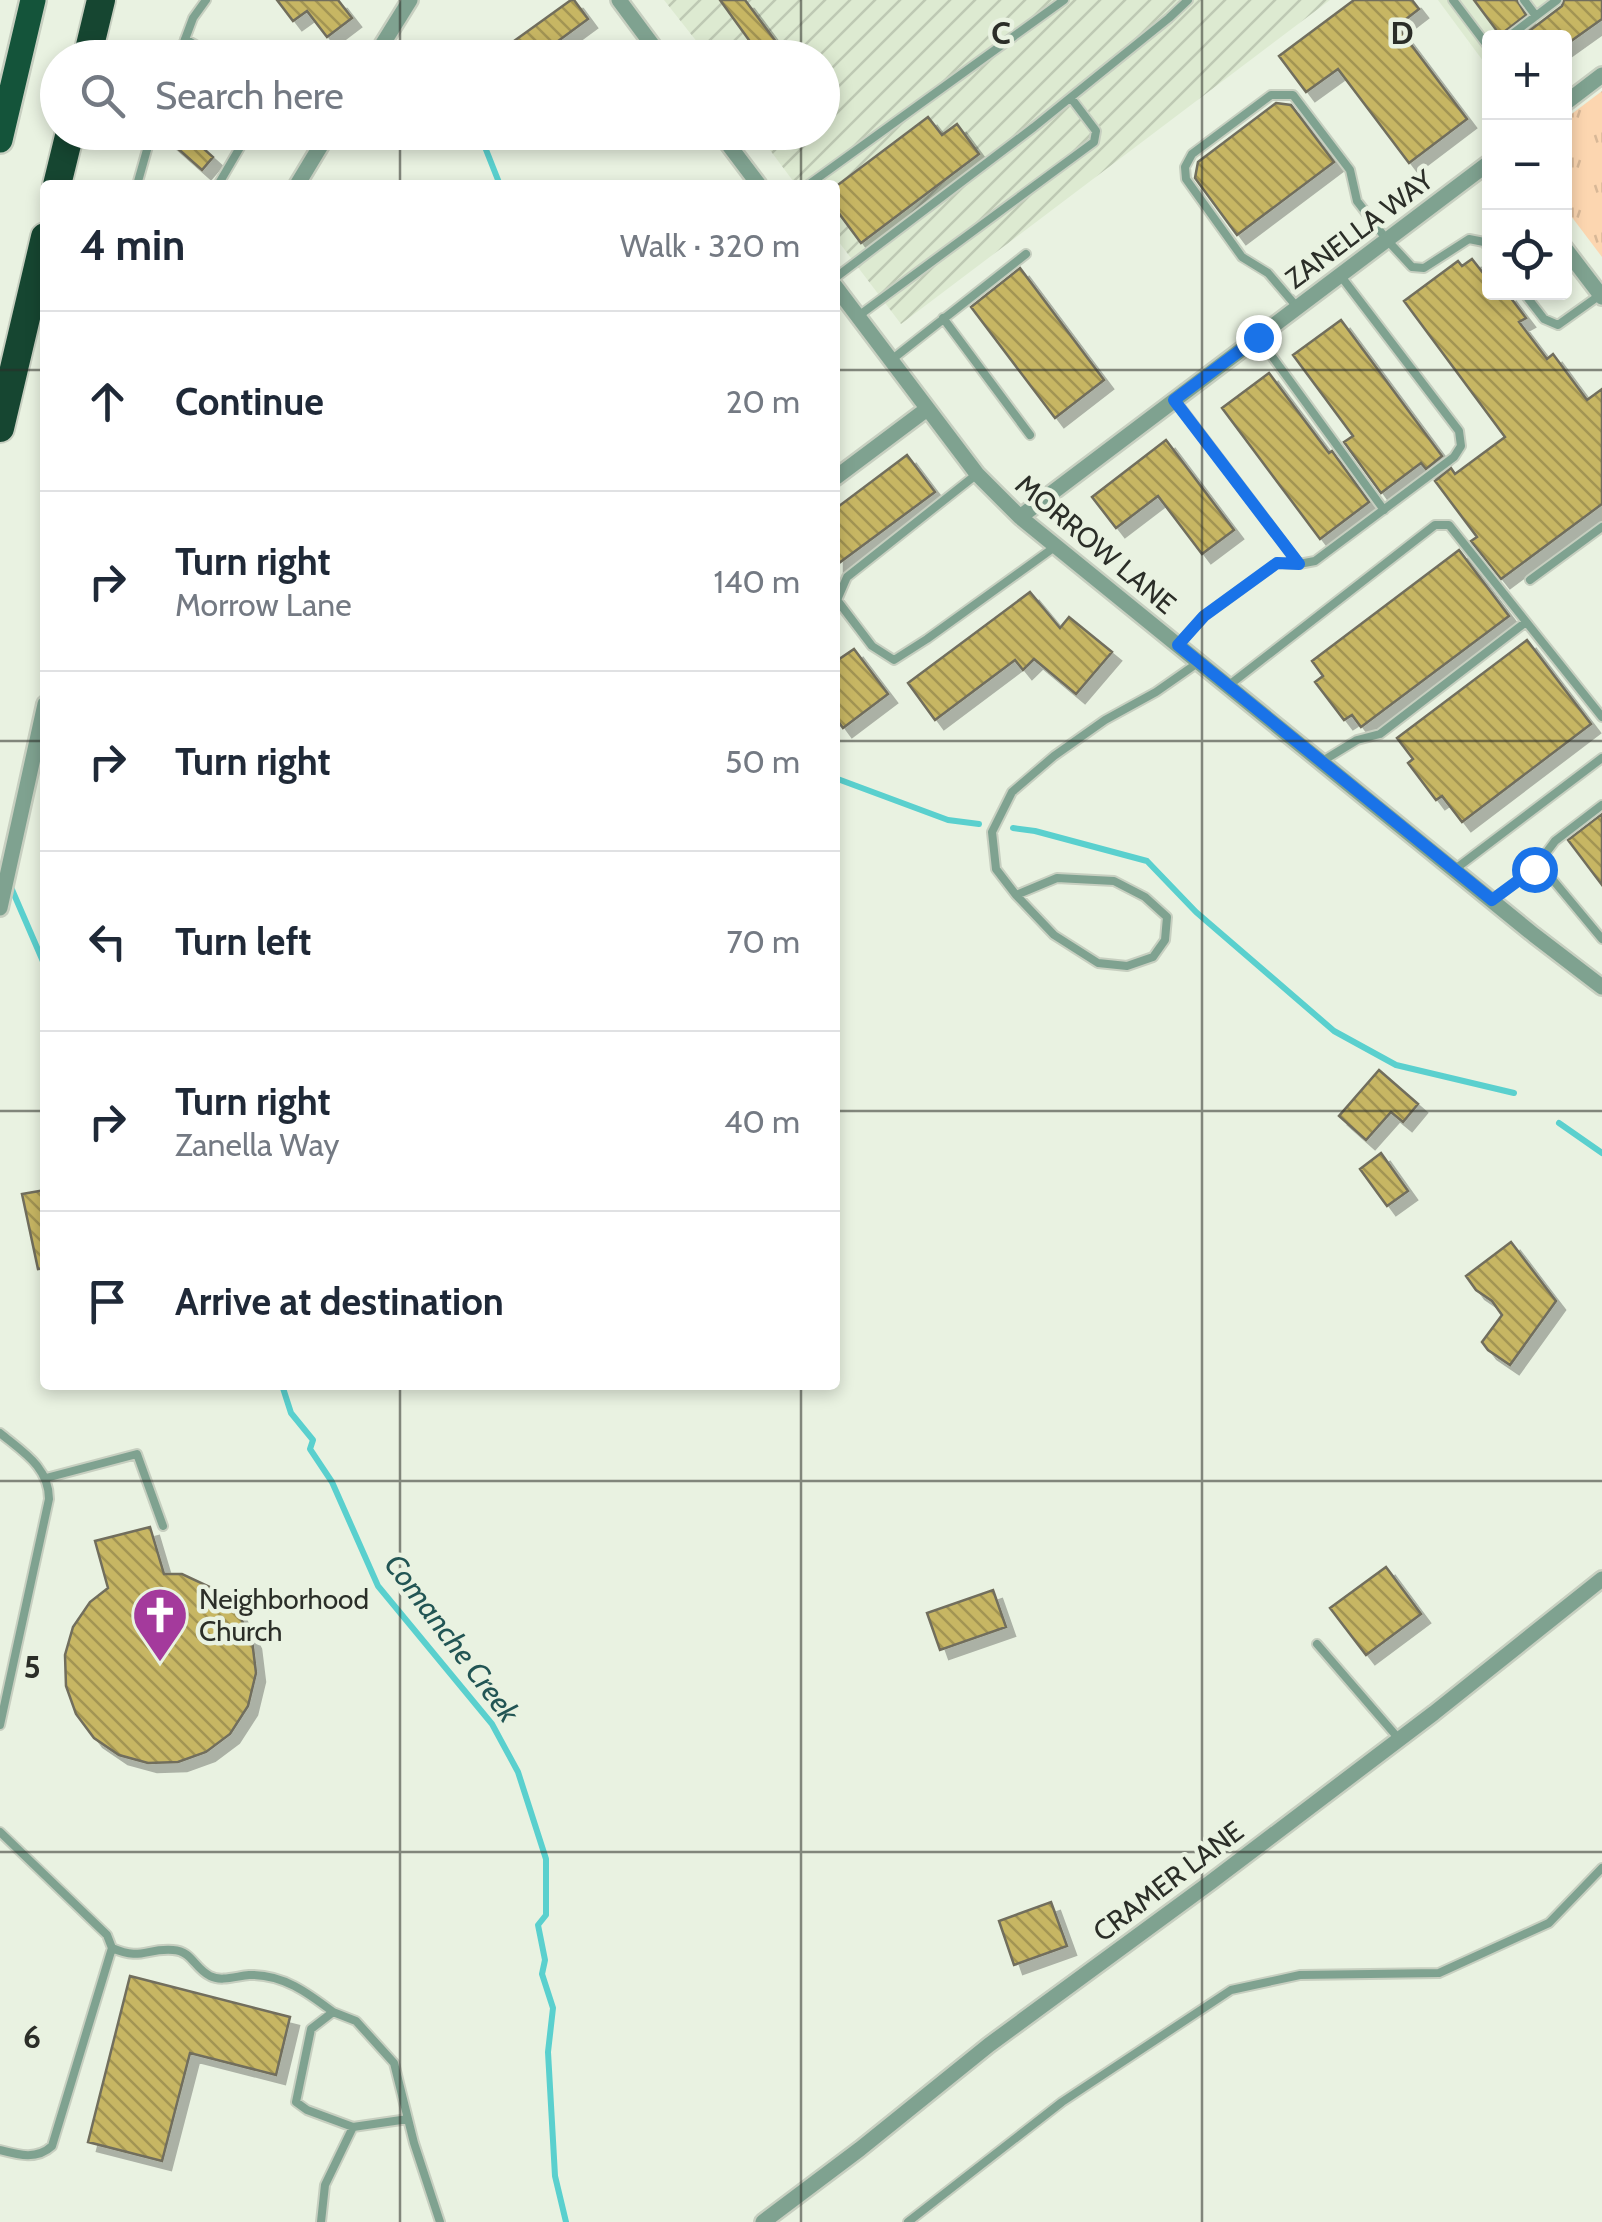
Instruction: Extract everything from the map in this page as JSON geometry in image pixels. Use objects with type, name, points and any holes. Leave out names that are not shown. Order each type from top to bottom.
[{"type":"highway","points":[[0,140],[33,0]]},
{"type":"highway","points":[[91,40],[101,0]]},
{"type":"highway","points":[[58,180],[66,150]]},
{"type":"highway","points":[[0,428],[40,258]]},
{"type":"street","points":[[385,40],[410,0]]},
{"type":"street","points":[[619,0],[649,40]]},
{"type":"street","points":[[1572,98],[1602,75]]},
{"type":"street","points":[[300,180],[318,150]]},
{"type":"street","points":[[733,150],[755,180]]},
{"type":"street","name":"ZANELLA WAY","points":[[1020,516],[1482,168]]},
{"type":"street","points":[[1572,258],[1601,296]]},
{"type":"street","name":"MORROW LANE","points":[[840,293],[977,474],[1020,516],[1454,870],[1598,978]]},
{"type":"street","points":[[840,474],[927,410]]},
{"type":"street","points":[[0,908],[40,727]]},
{"type":"street","name":"CRAMER LANE","points":[[763,2222],[989,2046],[1399,1739],[1602,1579]]},
{"type":"lane","points":[[185,39],[192,18],[206,0]]},
{"type":"lane","points":[[815,180],[1064,0]]},
{"type":"lane","points":[[840,274],[1071,98],[1188,0]]},
{"type":"lane","points":[[1453,0],[1482,38]]},
{"type":"lane","points":[[1524,0],[1536,16]]},
{"type":"lane","points":[[1518,30],[1558,0]]},
{"type":"lane","points":[[1297,307],[1268,273],[1242,257],[1186,179],[1184,166],[1192,154],[1270,95],[1293,95],[1350,170],[1357,201],[1412,267],[1424,268],[1468,239],[1482,242]]},
{"type":"lane","points":[[857,316],[1094,142],[1096,132],[1071,98]]},
{"type":"lane","points":[[138,180],[147,150]]},
{"type":"lane","points":[[221,180],[238,150]]},
{"type":"lane","points":[[890,361],[1026,254]]},
{"type":"lane","points":[[1178,645],[1204,616],[1277,563],[1315,562],[1454,458],[1461,446],[1460,431],[1340,275]]},
{"type":"lane","points":[[1529,300],[1544,319],[1558,325],[1601,296]]},
{"type":"lane","points":[[943,318],[1030,435]]},
{"type":"lane","points":[[1258,337],[1384,510]]},
{"type":"lane","points":[[1174,400],[1299,564]]},
{"type":"lane","points":[[840,593],[847,577],[977,474]]},
{"type":"lane","points":[[1228,686],[1435,525],[1449,525],[1602,717]]},
{"type":"lane","points":[[1530,580],[1602,526]]},
{"type":"lane","points":[[840,604],[872,646],[894,660],[1056,546]]},
{"type":"lane","points":[[1322,762],[1357,740],[1380,734],[1526,622]]},
{"type":"lane","points":[[1016,895],[1058,878],[1114,881],[1144,897],[1166,917],[1165,940],[1153,956],[1128,966],[1098,963],[1054,935],[1016,895],[996,869],[992,832],[1012,792],[1054,756],[1198,662]]},
{"type":"lane","points":[[1454,870],[1602,758]]},
{"type":"lane","points":[[1492,900],[1534,869],[1555,841],[1602,805]]},
{"type":"lane","points":[[1534,869],[1548,874],[1602,940]]},
{"type":"lane","points":[[0,1433],[28,1455],[49,1484],[49,1500],[0,1726]]},
{"type":"lane","points":[[46,1478],[137,1454],[162,1526]]},
{"type":"lane","points":[[1317,1644],[1399,1739]]},
{"type":"lane","points":[[0,1832],[107,1934],[112,1948],[52,2146],[42,2154],[21,2155],[2,2149]]},
{"type":"lane","points":[[908,2222],[1062,2102],[1230,1990],[1300,1974],[1439,1974],[1549,1924],[1602,1868]]},
{"type":"lane","points":[[112,1948],[130,1956],[178,1950],[190,1955],[209,1976],[274,1978],[299,1986],[333,2012],[356,2021],[394,2063],[414,2143],[440,2222]]},
{"type":"lane","points":[[333,2012],[311,2029],[296,2102],[353,2127],[408,2118]]},
{"type":"lane","points":[[321,2222],[325,2185],[353,2127]]},
{"type":"shaded area","points":[[664,0],[1330,0],[901,324],[840,244],[840,180],[792,180],[770,150],[840,150],[840,40],[696,40]]},
{"type":"shaded area","points":[[1438,0],[1602,0],[1602,19],[1572,42],[1572,30],[1482,30],[1482,60]]},
{"type":"green space","points":[[1602,91],[1602,257],[1572,217],[1572,114]]},
{"type":"building","points":[[277,0],[338,0],[352,18],[327,37],[307,11],[293,21]]},
{"type":"building","points":[[571,0],[588,19],[559,40],[515,40]]},
{"type":"building","points":[[720,0],[745,0],[775,40],[749,40]]},
{"type":"building","points":[[1354,0],[1412,0],[1419,9],[1397,26],[1467,119],[1409,163],[1338,69],[1306,92],[1279,56]]},
{"type":"building","points":[[1474,0],[1517,0],[1526,15],[1506,30],[1496,30]]},
{"type":"building","points":[[1564,0],[1602,0],[1602,19],[1572,40],[1572,30],[1530,30],[1562,6]]},
{"type":"building","points":[[1276,103],[1291,105],[1334,162],[1237,235],[1195,178],[1198,162]]},
{"type":"building","points":[[928,117],[942,135],[957,124],[979,154],[861,243],[840,215],[840,183]]},
{"type":"building","points":[[179,150],[205,150],[213,157],[202,170]]},
{"type":"building","points":[[1472,259],[1482,272],[1482,300],[1512,300],[1526,318],[1519,322],[1547,359],[1553,354],[1587,400],[1602,389],[1602,504],[1501,579],[1471,541],[1477,537],[1435,481],[1451,468],[1455,474],[1505,437],[1404,301],[1458,261],[1462,266]]},
{"type":"building","points":[[1020,268],[1104,380],[1055,418],[971,307]]},
{"type":"building","points":[[1341,320],[1442,456],[1426,469],[1421,463],[1381,493],[1344,442],[1353,436],[1293,355]]},
{"type":"building","points":[[1269,373],[1369,502],[1320,539],[1222,408]]},
{"type":"building","points":[[1166,440],[1234,530],[1202,554],[1158,496],[1116,528],[1092,497]]},
{"type":"building","points":[[907,455],[935,492],[840,562],[840,505]]},
{"type":"building","points":[[1459,550],[1509,616],[1361,727],[1352,715],[1344,720],[1315,682],[1323,676],[1312,661]]},
{"type":"building","points":[[1030,592],[1060,628],[1069,617],[1112,652],[1076,694],[1034,659],[1023,670],[1015,660],[935,720],[908,683]]},
{"type":"building","points":[[1527,640],[1591,724],[1462,822],[1442,796],[1436,800],[1408,763],[1413,759],[1397,738]]},
{"type":"building","points":[[854,649],[888,694],[843,728],[840,724],[840,659]]},
{"type":"building","points":[[1602,814],[1602,885],[1568,840]]},
{"type":"building","points":[[1379,1070],[1418,1104],[1403,1122],[1391,1112],[1366,1140],[1339,1116]]},
{"type":"building","points":[[1381,1153],[1408,1191],[1387,1206],[1360,1169]]},
{"type":"building","points":[[40,1191],[40,1269],[38,1269],[22,1194]]},
{"type":"building","points":[[1511,1242],[1556,1301],[1510,1365],[1482,1342],[1502,1315],[1466,1276]]},
{"type":"building","name":"Neighborhood Church","points":[[150,1527],[164,1574],[182,1574],[212,1588],[237,1611],[252,1640],[256,1673],[248,1706],[230,1734],[206,1752],[178,1762],[148,1763],[119,1755],[94,1738],[76,1714],[66,1686],[65,1655],[73,1627],[90,1602],[108,1588],[95,1541]]},
{"type":"building","points":[[1386,1567],[1421,1614],[1366,1655],[1330,1608]]},
{"type":"building","points":[[993,1590],[1006,1627],[940,1650],[927,1613]]},
{"type":"building","points":[[1051,1902],[1067,1946],[1014,1965],[999,1921]]},
{"type":"building","points":[[130,1976],[290,2017],[276,2075],[190,2053],[162,2161],[88,2142]]},
{"type":"waterway","points":[[486,150],[498,180]]},
{"type":"waterway","points":[[840,780],[948,820],[979,824]]},
{"type":"waterway","points":[[1013,828],[1147,861],[1196,912],[1334,1031],[1396,1065],[1514,1093]]},
{"type":"waterway","name":"Comanche Creek","points":[[10,885],[40,954]]},
{"type":"waterway","points":[[1559,1123],[1602,1153]]},
{"type":"waterway","name":"Comanche Creek","points":[[284,1390],[291,1413],[313,1440],[310,1449],[332,1482],[378,1586],[492,1724],[518,1772],[546,1859],[546,1915],[538,1925],[545,1960],[542,1974],[553,2008],[548,2052],[555,2176],[566,2222]]},
{"type":"place","name":"Neighborhood Church","points":[[160,1664]]},
{"type":"route","points":[[1258,337],[1174,400],[1299,564],[1277,563],[1204,616],[1178,645],[1492,900],[1534,869]]}]
